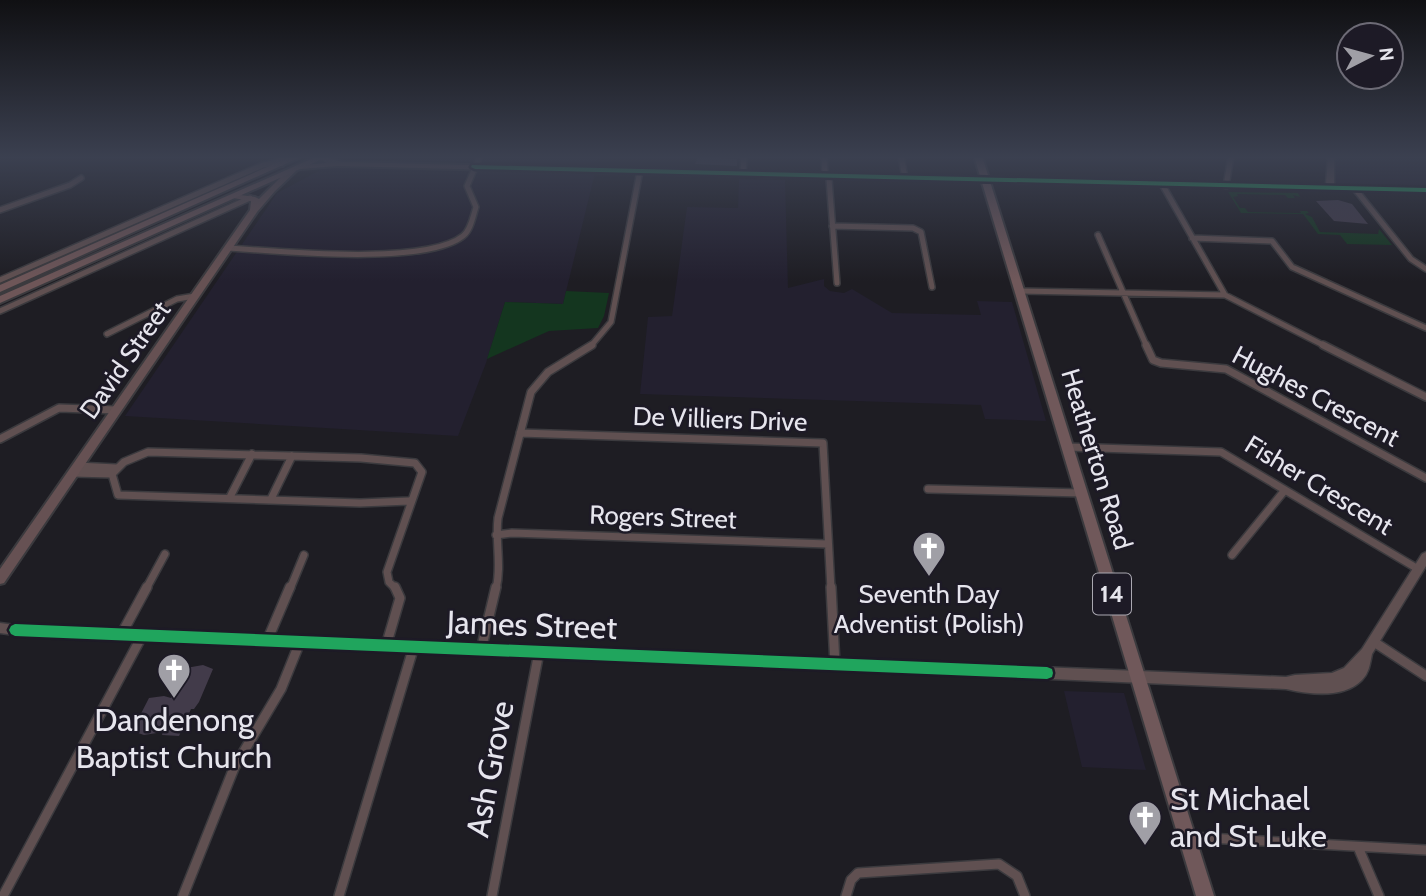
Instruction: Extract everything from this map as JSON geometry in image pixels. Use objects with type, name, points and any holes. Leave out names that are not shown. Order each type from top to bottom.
[{"type":"highway","points":[[0,289],[203,198]]},
{"type":"highway","points":[[0,300],[231,198]]},
{"type":"main road","points":[[231,198],[250,198],[256,202],[254,210]]},
{"type":"main road","name":"David Street","points":[[0,579],[264,198]]},
{"type":"main road","name":"Heatherton Road","points":[[991,198],[1205,896]]},
{"type":"street","points":[[0,210],[34,198]]},
{"type":"street","points":[[0,280],[188,198]]},
{"type":"street","points":[[205,218],[231,198]]},
{"type":"street","points":[[0,311],[250,198]]},
{"type":"street","points":[[228,248],[401,254],[456,241],[466,234],[476,207],[472,198]]},
{"type":"street","points":[[481,650],[499,576],[496,535],[498,518],[528,400],[540,379],[555,366],[591,346],[611,323],[635,198]]},
{"type":"street","points":[[829,198],[836,283]]},
{"type":"street","points":[[1170,198],[1225,295]]},
{"type":"street","points":[[1362,198],[1411,259],[1426,269]]},
{"type":"street","points":[[135,230],[140,219]]},
{"type":"street","points":[[832,226],[913,228],[921,232],[932,287]]},
{"type":"street","name":"Hughes Crescent","points":[[1098,235],[1150,358],[1155,362],[1226,369],[1426,478]]},
{"type":"street","points":[[1192,238],[1272,241],[1289,265],[1426,328]]},
{"type":"street","points":[[1020,291],[1225,295],[1426,397]]},
{"type":"street","points":[[107,334],[177,299],[195,296]]},
{"type":"street","points":[[0,439],[59,408],[116,410]]},
{"type":"street","name":"De Villiers Drive","points":[[520,433],[823,443],[835,664]]},
{"type":"street","name":"Fisher Crescent","points":[[1067,447],[1221,452],[1418,569]]},
{"type":"street","points":[[75,470],[114,471],[138,454],[148,452],[361,458],[415,463],[422,472],[409,502],[387,572],[389,582],[400,597],[386,646]]},
{"type":"street","points":[[230,497],[252,454]]},
{"type":"street","points":[[271,499],[292,456]]},
{"type":"street","points":[[114,471],[118,495],[409,502]]},
{"type":"street","points":[[928,489],[1081,493]]},
{"type":"street","points":[[1232,555],[1285,490]]},
{"type":"street","name":"Rogers Street","points":[[496,535],[512,533],[828,544]]},
{"type":"street","points":[[121,635],[165,554]]},
{"type":"street","points":[[267,641],[304,555]]},
{"type":"street","name":"James Street","points":[[0,630],[1286,682],[1302,687],[1327,688],[1357,678],[1367,663],[1366,653],[1426,557]]},
{"type":"street","points":[[4,896],[142,636]]},
{"type":"street","points":[[183,896],[234,768],[281,689],[300,642]]},
{"type":"street","points":[[1374,642],[1426,676]]},
{"type":"street","points":[[339,896],[414,646]]},
{"type":"street","name":"Ash Grove","points":[[492,896],[539,652]]},
{"type":"street","points":[[1187,837],[1426,850]]},
{"type":"street","points":[[1358,847],[1378,896]]},
{"type":"street","points":[[846,896],[851,880],[858,873],[999,864],[1011,867],[1022,882],[1025,896]]},
{"type":"shaded area","points":[[274,198],[589,198],[563,304],[505,302],[486,363],[458,436],[125,416]]},
{"type":"shaded area","points":[[738,198],[785,198],[788,288],[824,279],[824,286],[830,291],[844,293],[852,289],[892,313],[981,315],[977,301],[1012,302],[1046,421],[985,419],[981,405],[640,394],[648,317],[672,316],[687,207],[738,208]]},
{"type":"shaded area","points":[[1064,691],[1124,693],[1146,770],[1082,767]]},
{"type":"green space","points":[[1232,198],[1240,208],[1245,208],[1248,212],[1307,211],[1309,213],[1305,214],[1312,217],[1320,232],[1378,234],[1379,229],[1392,245],[1347,244],[1340,235],[1318,234],[1303,214],[1241,213]]},
{"type":"green space","points":[[566,291],[609,293],[604,316],[598,328],[549,331],[487,359],[505,302],[563,304]]},
{"type":"building","points":[[1338,200],[1352,204],[1368,224],[1334,221],[1316,201]]},
{"type":"building","name":"Dandenong Baptist Church","points":[[203,665],[213,669],[199,702],[191,709],[179,736],[162,735],[163,732],[144,735],[132,731],[149,698],[171,698],[186,668]]},
{"type":"cycle path","points":[[15,630],[1047,673]]},
{"type":"place","name":"Seventh Day Adventist (Polish)","points":[[929,578]]},
{"type":"place","name":"Dandenong Baptist Church","points":[[174,700]]},
{"type":"place","name":"St Michael and St Luke","points":[[1145,847]]}]
